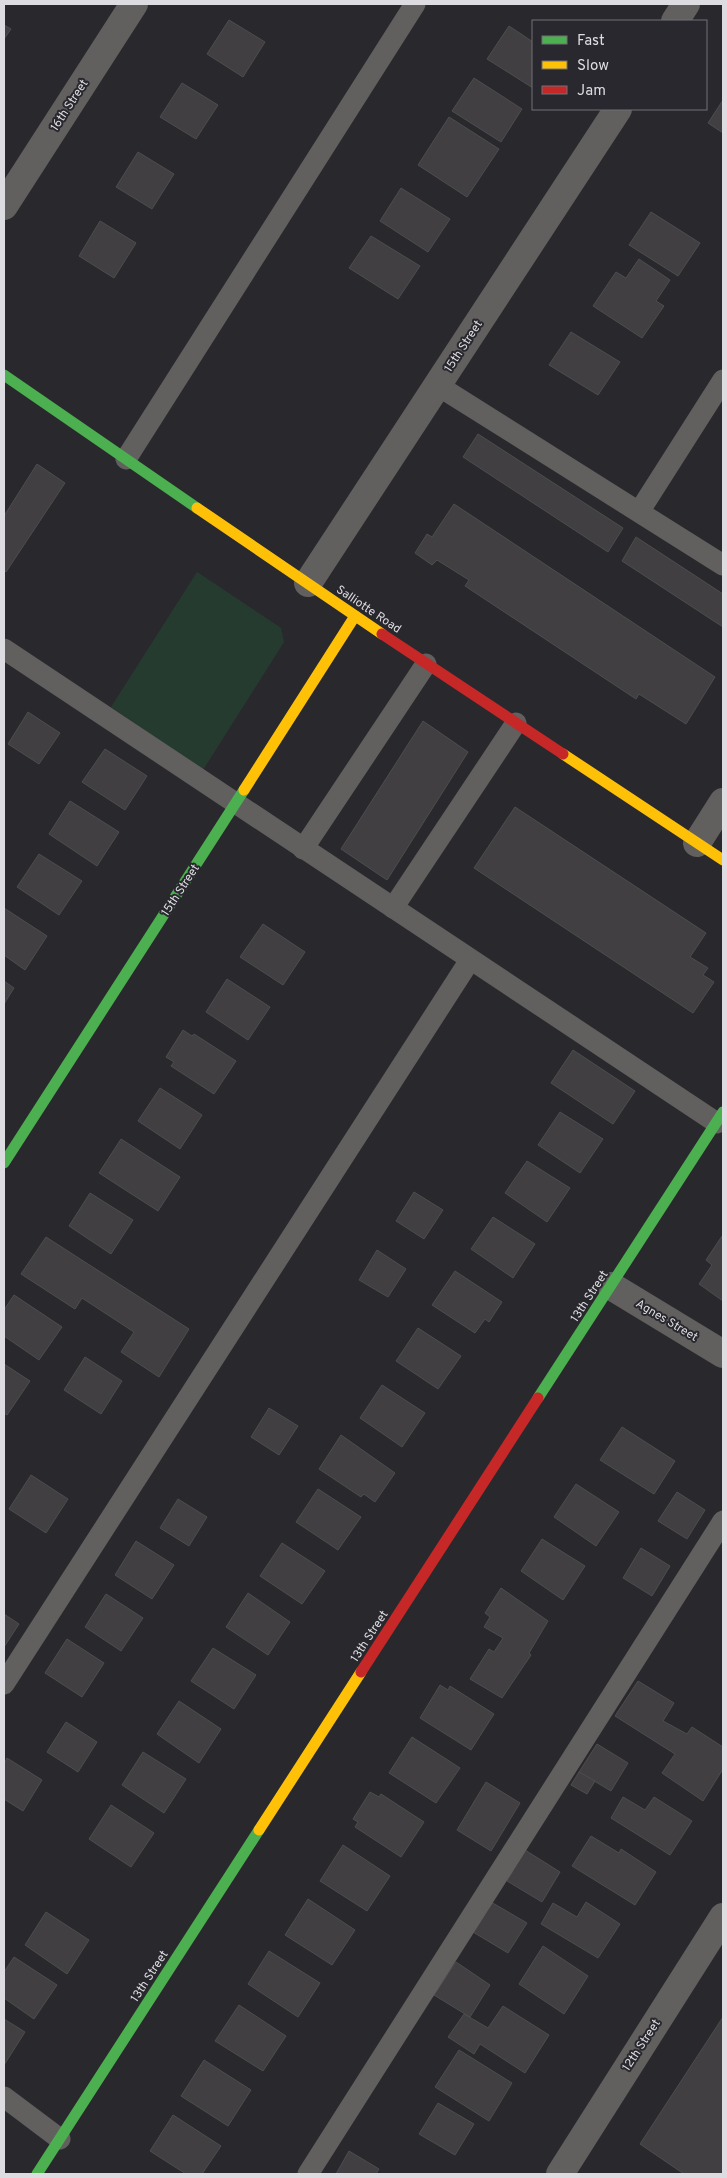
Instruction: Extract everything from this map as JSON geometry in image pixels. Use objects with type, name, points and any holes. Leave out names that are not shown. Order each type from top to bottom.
[{"type":"street","name":"16th Street","points":[[4,206],[134,4]]},
{"type":"street","points":[[676,20],[686,4]]},
{"type":"street","name":"15th Street","points":[[308,584],[617,110]]},
{"type":"street","name":"Salliotte Road","points":[[4,375],[426,664],[723,860]]},
{"type":"street","name":"15th Street","points":[[4,1162],[355,616]]},
{"type":"street","points":[[697,843],[723,802]]},
{"type":"street","name":"13th Street","points":[[37,2174],[720,1118]]},
{"type":"street","name":"Agnes Street","points":[[611,1286],[723,1354]]},
{"type":"street","name":"12th Street","points":[[560,2174],[723,1917]]},
{"type":"lane","points":[[126,459],[415,4]]},
{"type":"lane","points":[[639,512],[723,380]]},
{"type":"lane","points":[[437,385],[723,565]]},
{"type":"lane","points":[[4,649],[470,960],[720,1118]]},
{"type":"lane","points":[[303,849],[426,664]]},
{"type":"lane","points":[[393,908],[516,724]]},
{"type":"lane","points":[[4,1684],[470,960]]},
{"type":"lane","points":[[308,2174],[723,1521]]},
{"type":"lane","points":[[4,2097],[60,2139]]},
{"type":"green space","points":[[197,572],[281,628],[284,642],[203,770],[111,707]]},
{"type":"building","points":[[229,20],[265,42],[243,77],[207,54]]},
{"type":"building","points":[[4,25],[11,29],[4,39]]},
{"type":"building","points":[[509,26],[532,41],[532,87],[487,59]]},
{"type":"building","points":[[474,78],[522,109],[501,142],[452,111]]},
{"type":"building","points":[[182,83],[218,105],[196,139],[160,117]]},
{"type":"building","points":[[723,100],[723,133],[708,123]]},
{"type":"building","points":[[449,117],[499,149],[467,197],[418,165]]},
{"type":"building","points":[[138,152],[174,174],[152,209],[116,187]]},
{"type":"building","points":[[401,188],[450,219],[428,252],[380,221]]},
{"type":"building","points":[[651,212],[700,243],[678,276],[629,245]]},
{"type":"building","points":[[100,221],[136,243],[114,278],[79,256]]},
{"type":"building","points":[[371,236],[420,266],[398,299],[349,268]]},
{"type":"building","points":[[639,259],[670,280],[656,301],[664,306],[642,338],[593,306],[616,272],[626,278]]},
{"type":"building","points":[[571,332],[620,362],[598,395],[549,365]]},
{"type":"building","points":[[478,434],[623,528],[608,552],[463,457]]},
{"type":"building","points":[[37,464],[65,483],[6,572],[4,570],[4,516]]},
{"type":"building","points":[[454,504],[715,677],[686,724],[639,694],[636,699],[465,586],[469,580],[437,560],[432,565],[415,553],[427,534],[432,537]]},
{"type":"building","points":[[636,537],[723,594],[723,627],[622,561]]},
{"type":"building","points":[[28,712],[60,733],[39,764],[8,744]]},
{"type":"building","points":[[423,721],[468,752],[387,880],[341,849]]},
{"type":"building","points":[[105,749],[147,776],[125,810],[82,782]]},
{"type":"building","points":[[70,801],[119,832],[97,866],[49,834]]},
{"type":"building","points":[[515,807],[706,933],[690,957],[708,968],[703,975],[714,982],[693,1013],[474,868]]},
{"type":"building","points":[[39,854],[82,881],[59,915],[17,887]]},
{"type":"building","points":[[4,908],[47,936],[25,970],[4,955]]},
{"type":"building","points":[[263,924],[305,952],[283,985],[240,957]]},
{"type":"building","points":[[227,979],[270,1007],[248,1040],[206,1012]]},
{"type":"building","points":[[4,981],[14,988],[4,1004]]},
{"type":"building","points":[[183,1030],[192,1036],[194,1034],[236,1061],[214,1094],[171,1066],[174,1062],[166,1057]]},
{"type":"building","points":[[573,1050],[635,1091],[613,1124],[551,1083]]},
{"type":"building","points":[[160,1088],[202,1115],[180,1149],[138,1121]]},
{"type":"building","points":[[560,1112],[603,1139],[580,1173],[538,1145]]},
{"type":"building","points":[[121,1139],[180,1177],[158,1211],[99,1173]]},
{"type":"building","points":[[527,1161],[570,1188],[547,1222],[505,1193]]},
{"type":"building","points":[[414,1192],[443,1210],[424,1239],[396,1221]]},
{"type":"building","points":[[90,1193],[133,1220],[111,1254],[69,1226]]},
{"type":"building","points":[[493,1217],[535,1244],[513,1278],[471,1249]]},
{"type":"building","points":[[722,1236],[723,1301],[699,1284],[712,1265],[706,1260]]},
{"type":"building","points":[[46,1237],[189,1329],[159,1377],[121,1352],[134,1332],[82,1298],[75,1309],[21,1274]]},
{"type":"building","points":[[377,1250],[406,1269],[388,1297],[359,1280]]},
{"type":"building","points":[[455,1271],[502,1302],[489,1322],[485,1319],[475,1333],[432,1305]]},
{"type":"building","points":[[14,1295],[62,1327],[39,1360],[4,1336],[4,1310]]},
{"type":"building","points":[[418,1328],[461,1356],[438,1389],[396,1361]]},
{"type":"building","points":[[85,1357],[122,1381],[101,1414],[64,1390]]},
{"type":"building","points":[[4,1364],[30,1381],[7,1415],[4,1413]]},
{"type":"building","points":[[382,1385],[425,1413],[402,1447],[360,1418]]},
{"type":"building","points":[[269,1408],[298,1426],[279,1455],[251,1437]]},
{"type":"building","points":[[622,1427],[675,1461],[654,1494],[600,1460]]},
{"type":"building","points":[[341,1435],[395,1473],[375,1502],[364,1494],[361,1497],[319,1469]]},
{"type":"building","points":[[31,1475],[68,1499],[46,1533],[9,1509]]},
{"type":"building","points":[[576,1484],[619,1512],[596,1546],[554,1517]]},
{"type":"building","points":[[318,1489],[361,1517],[338,1550],[296,1522]]},
{"type":"building","points":[[677,1492],[705,1510],[687,1539],[658,1521]]},
{"type":"building","points":[[178,1499],[207,1517],[189,1546],[160,1528]]},
{"type":"building","points":[[542,1539],[585,1566],[563,1600],[521,1571]]},
{"type":"building","points":[[136,1541],[174,1565],[152,1599],[115,1575]]},
{"type":"building","points":[[282,1543],[325,1571],[302,1604],[260,1576]]},
{"type":"building","points":[[641,1548],[670,1566],[652,1596],[623,1578]]},
{"type":"building","points":[[501,1588],[548,1621],[529,1653],[531,1655],[502,1698],[470,1679],[489,1649],[494,1652],[503,1638],[484,1627],[490,1617],[485,1613]]},
{"type":"building","points":[[248,1593],[290,1622],[268,1655],[226,1627]]},
{"type":"building","points":[[106,1594],[143,1618],[121,1651],[85,1627]]},
{"type":"building","points":[[4,1614],[19,1624],[4,1647]]},
{"type":"building","points":[[67,1639],[104,1663],[82,1697],[45,1673]]},
{"type":"building","points":[[213,1648],[256,1675],[234,1709],[191,1681]]},
{"type":"building","points":[[638,1681],[674,1703],[663,1721],[687,1734],[692,1727],[723,1747],[723,1769],[703,1801],[662,1773],[675,1754],[615,1716]]},
{"type":"building","points":[[440,1685],[448,1690],[450,1686],[494,1714],[471,1750],[420,1718]]},
{"type":"building","points":[[179,1701],[221,1729],[199,1763],[157,1734]]},
{"type":"building","points":[[66,1722],[97,1742],[78,1772],[47,1752]]},
{"type":"building","points":[[412,1737],[460,1768],[436,1803],[389,1773]]},
{"type":"building","points":[[597,1744],[628,1763],[611,1791],[579,1772]]},
{"type":"building","points":[[143,1752],[186,1779],[164,1813],[122,1785]]},
{"type":"building","points":[[7,1758],[42,1780],[23,1811],[4,1799],[4,1764]]},
{"type":"building","points":[[579,1772],[595,1781],[587,1794],[571,1785]]},
{"type":"building","points":[[486,1782],[520,1803],[491,1851],[457,1830]]},
{"type":"building","points":[[370,1792],[379,1797],[381,1794],[424,1822],[401,1857],[355,1827],[358,1822],[353,1819]]},
{"type":"building","points":[[623,1797],[645,1810],[654,1797],[692,1821],[670,1855],[611,1818]]},
{"type":"building","points":[[111,1805],[154,1833],[131,1867],[89,1839]]},
{"type":"building","points":[[591,1836],[619,1853],[621,1849],[656,1872],[635,1905],[572,1866]]},
{"type":"building","points":[[343,1845],[390,1876],[367,1911],[320,1881]]},
{"type":"building","points":[[525,1850],[560,1872],[542,1902],[507,1881]]},
{"type":"building","points":[[308,1899],[355,1930],[332,1965],[285,1935]]},
{"type":"building","points":[[491,1902],[527,1923],[508,1953],[473,1932]]},
{"type":"building","points":[[586,1902],[620,1924],[598,1958],[541,1924],[553,1903],[577,1917]]},
{"type":"building","points":[[46,1912],[89,1940],[67,1974],[25,1945]]},
{"type":"building","points":[[543,1946],[588,1976],[564,2014],[519,1984]]},
{"type":"building","points":[[269,1951],[320,1983],[298,2017],[248,1984]]},
{"type":"building","points":[[14,1957],[57,1985],[34,2019],[4,1998],[4,1972]]},
{"type":"building","points":[[456,1962],[490,1985],[470,2017],[434,1995]]},
{"type":"building","points":[[239,2005],[286,2036],[263,2071],[215,2041]]},
{"type":"building","points":[[503,2006],[549,2035],[525,2073],[480,2044],[474,2054],[448,2037],[464,2014],[488,2028]]},
{"type":"building","points":[[723,2017],[723,2174],[684,2174],[640,2144]]},
{"type":"building","points":[[4,2019],[25,2032],[4,2065]]},
{"type":"building","points":[[459,2050],[512,2083],[489,2121],[435,2087]]},
{"type":"building","points":[[204,2060],[251,2090],[228,2126],[181,2096]]},
{"type":"building","points":[[438,2103],[474,2124],[455,2155],[419,2134]]},
{"type":"building","points":[[173,2115],[221,2146],[202,2174],[186,2174],[150,2151]]},
{"type":"building","points":[[349,2151],[379,2169],[376,2174],[336,2174]]},
{"type":"traffic: fast","points":[[4,375],[197,508]]},
{"type":"traffic: fast","points":[[4,1163],[244,790]]},
{"type":"traffic: fast","points":[[538,1398],[723,1112]]},
{"type":"traffic: fast","points":[[37,2174],[259,1830]]},
{"type":"traffic: slow","points":[[197,508],[382,634]]},
{"type":"traffic: slow","points":[[244,790],[355,616]]},
{"type":"traffic: slow","points":[[563,754],[723,860]]},
{"type":"traffic: slow","points":[[259,1830],[361,1672]]},
{"type":"traffic: jam","points":[[382,634],[563,754]]},
{"type":"traffic: jam","points":[[361,1672],[538,1398]]}]
